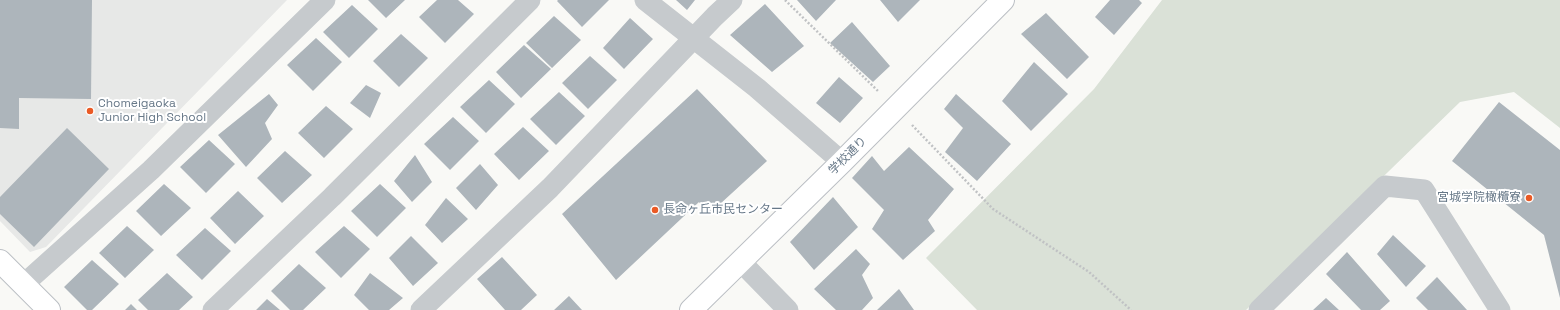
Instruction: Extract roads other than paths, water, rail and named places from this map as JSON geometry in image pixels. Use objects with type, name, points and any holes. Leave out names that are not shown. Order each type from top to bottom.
[{"type":"street","points":[[24,284],[151,170],[325,0]]},
{"type":"street","points":[[213,310],[332,197],[530,0]]},
{"type":"street","points":[[645,0],[756,88],[842,162]]},
{"type":"street","points":[[421,310],[550,188],[732,0]]},
{"type":"street","name":"学校通り","points":[[691,310],[842,162],[1003,0]]},
{"type":"street","points":[[1259,310],[1385,186],[1424,190],[1500,310]]},
{"type":"street","points":[[0,261],[49,310]]},
{"type":"street","points":[[741,262],[788,310]]},
{"type":"place","name":"Chomeigaoka Junior High School","points":[[90,111]]},
{"type":"place","name":"宮城学院橄欖寮","points":[[1529,198]]},
{"type":"place","name":"長命ヶ丘市民センター","points":[[655,210]]}]
